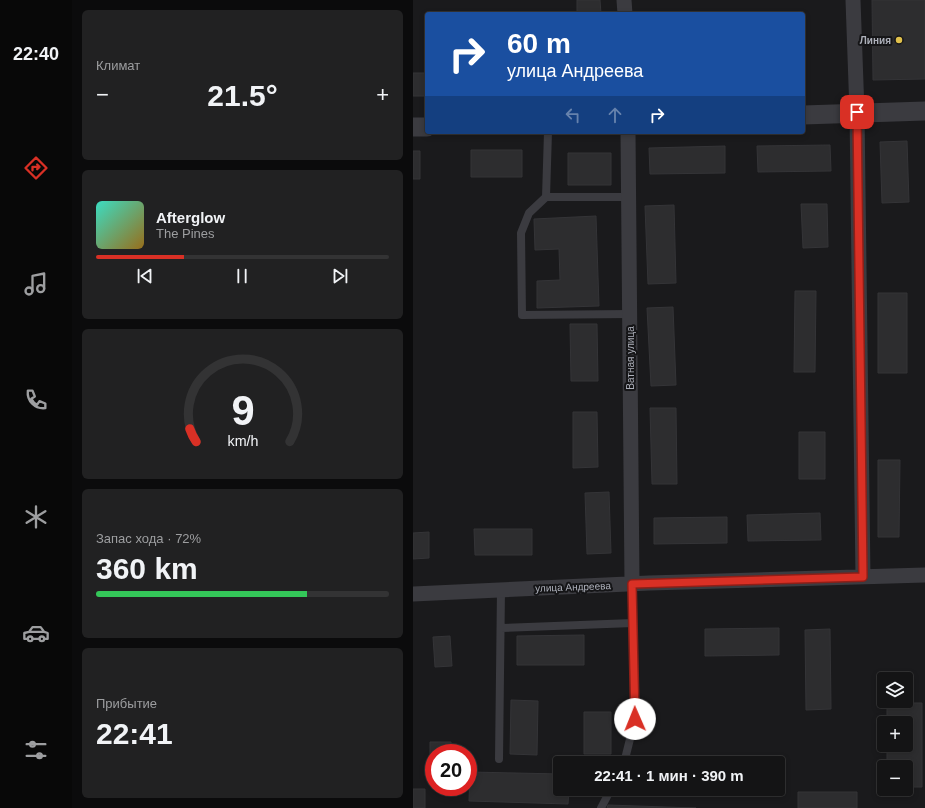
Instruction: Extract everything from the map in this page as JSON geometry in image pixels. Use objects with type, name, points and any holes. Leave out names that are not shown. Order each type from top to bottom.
[{"type":"street","points":[[624,0],[625,12]]},
{"type":"street","points":[[853,0],[857,112],[863,577]]},
{"type":"street","points":[[805,115],[857,112],[925,111]]},
{"type":"street","points":[[413,128],[425,127]]},
{"type":"street","name":"Ватная улица","points":[[628,134],[632,584]]},
{"type":"street","name":"улица Андреева","points":[[413,594],[632,584],[925,575]]},
{"type":"lane","points":[[546,197],[548,134]]},
{"type":"lane","points":[[629,197],[546,197],[529,213],[521,233],[522,315],[630,314]]},
{"type":"lane","points":[[626,756],[635,719],[632,584]]},
{"type":"lane","points":[[499,759],[501,589]]},
{"type":"lane","points":[[501,628],[633,623]]},
{"type":"lane","points":[[601,808],[607,796]]},
{"type":"building","points":[[577,0],[600,0],[601,12],[577,12]]},
{"type":"building","name":"Линия","points":[[872,0],[925,0],[925,79],[873,80]]},
{"type":"building","points":[[413,73],[425,73],[425,96],[413,96]]},
{"type":"building","points":[[907,141],[909,202],[882,203],[880,142]]},
{"type":"building","points":[[830,145],[831,171],[758,172],[757,146]]},
{"type":"building","points":[[725,146],[725,173],[650,174],[649,148]]},
{"type":"building","points":[[471,150],[522,150],[522,177],[471,177]]},
{"type":"building","points":[[413,151],[420,151],[420,179],[413,179]]},
{"type":"building","points":[[568,153],[611,153],[611,185],[568,185]]},
{"type":"building","points":[[801,204],[827,204],[828,247],[803,248]]},
{"type":"building","points":[[674,205],[676,283],[648,284],[645,206]]},
{"type":"building","points":[[596,216],[599,306],[537,308],[537,281],[560,280],[559,249],[535,250],[534,219]]},
{"type":"building","points":[[795,291],[816,291],[815,372],[794,372]]},
{"type":"building","points":[[878,293],[907,293],[907,373],[878,373]]},
{"type":"building","points":[[673,307],[676,385],[651,386],[647,308]]},
{"type":"building","points":[[570,324],[597,324],[598,381],[571,381]]},
{"type":"building","points":[[650,408],[676,408],[677,484],[652,484]]},
{"type":"building","points":[[573,412],[597,412],[598,467],[573,468]]},
{"type":"building","points":[[799,432],[825,432],[825,479],[799,479]]},
{"type":"building","points":[[878,460],[900,460],[899,537],[878,537]]},
{"type":"building","points":[[609,492],[611,553],[587,554],[585,493]]},
{"type":"building","points":[[820,513],[821,540],[748,541],[747,515]]},
{"type":"building","points":[[727,517],[727,543],[654,544],[654,518]]},
{"type":"building","points":[[474,529],[532,529],[532,555],[475,555]]},
{"type":"building","points":[[429,532],[429,558],[413,559],[413,533]]},
{"type":"building","points":[[779,628],[779,655],[705,656],[705,629]]},
{"type":"building","points":[[830,629],[831,709],[806,710],[805,630]]},
{"type":"building","points":[[584,635],[584,665],[517,665],[517,636]]},
{"type":"building","points":[[450,636],[452,666],[435,667],[433,637]]},
{"type":"building","points":[[511,700],[538,701],[537,755],[510,754]]},
{"type":"building","points":[[913,703],[922,703],[922,787],[913,787],[913,760],[887,760],[887,752],[913,752],[913,716],[887,716],[887,708],[913,708]]},
{"type":"building","points":[[584,712],[611,712],[611,754],[584,754]]},
{"type":"building","points":[[430,742],[451,742],[451,744],[430,744]]},
{"type":"building","points":[[477,772],[553,774],[553,796],[569,796],[568,804],[469,801],[469,796],[477,796]]},
{"type":"building","points":[[413,789],[425,789],[425,808],[413,808]]},
{"type":"building","points":[[798,792],[857,792],[857,808],[798,808]]},
{"type":"building","points":[[608,805],[696,808],[607,808]]},
{"type":"place","name":"Линия","points":[[899,40]]},
{"type":"route","points":[[635,719],[632,584],[863,577],[857,112]]}]
